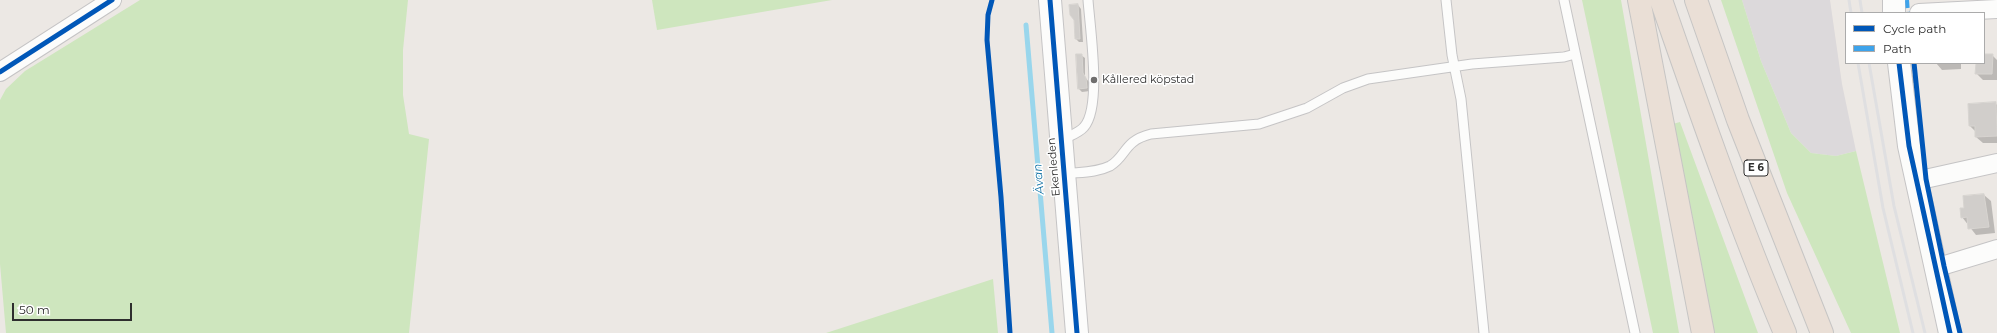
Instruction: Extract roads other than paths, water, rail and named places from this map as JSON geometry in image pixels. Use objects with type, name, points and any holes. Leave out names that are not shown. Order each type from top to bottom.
[{"type":"highway","points":[[1639,0],[1703,333]]},
{"type":"highway","points":[[1662,0],[1706,130],[1758,269],[1784,333]]},
{"type":"highway","name":"E 6","points":[[1696,0],[1738,120],[1822,333]]},
{"type":"street","points":[[0,72],[112,0]]},
{"type":"street","name":"Ekenleden","points":[[1050,0],[1077,333]]},
{"type":"street","points":[[1894,0],[1894,12]]},
{"type":"street","points":[[1945,12],[1997,10]]},
{"type":"street","points":[[1899,64],[1909,146],[1934,268],[1950,333]]},
{"type":"street","points":[[1916,181],[1997,163]]},
{"type":"street","points":[[1934,268],[1997,249]]},
{"type":"lane","points":[[1061,141],[1083,128],[1090,117],[1094,101],[1088,0]]},
{"type":"lane","points":[[1446,0],[1454,66],[1461,99],[1484,333]]},
{"type":"lane","points":[[1564,0],[1635,333]]},
{"type":"lane","points":[[1064,174],[1099,171],[1111,165],[1128,145],[1138,137],[1151,134],[1259,124],[1307,108],[1344,88],[1368,79],[1454,66],[1564,57],[1575,54]]},
{"type":"waterway","name":"Ävan","points":[[1026,25],[1052,333]]},
{"type":"railway","points":[[1849,0],[1851,12]]},
{"type":"railway","points":[[1860,0],[1862,12]]},
{"type":"railway","points":[[1858,64],[1883,208],[1913,333]]},
{"type":"railway","points":[[1869,64],[1894,206],[1925,333]]},
{"type":"place","name":"Kållered köpstad","points":[[1094,80]]}]
